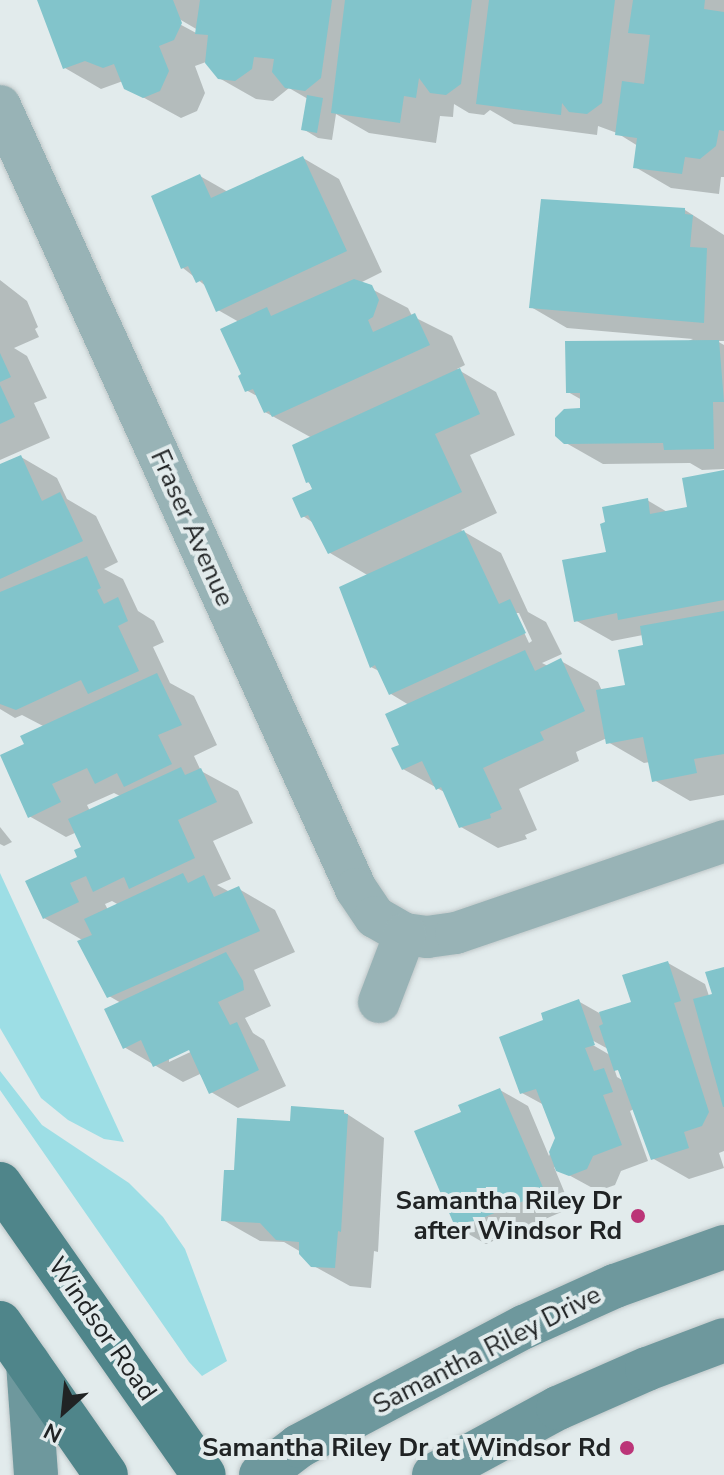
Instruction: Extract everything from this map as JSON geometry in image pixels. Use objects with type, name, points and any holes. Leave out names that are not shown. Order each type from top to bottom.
[{"type":"main road","name":"Windsor Road","points":[[0,1184],[204,1475]]},
{"type":"main road","name":"Samantha Riley Drive","points":[[261,1475],[299,1446],[524,1327],[615,1286],[724,1247]]},
{"type":"main road","points":[[0,1323],[106,1475]]},
{"type":"main road","points":[[434,1475],[558,1408],[724,1340]]},
{"type":"main road","points":[[28,1363],[36,1475]]},
{"type":"street","name":"Fraser Avenue","points":[[0,106],[356,889],[375,917],[405,934]]},
{"type":"street","points":[[379,1002],[405,934],[427,937],[456,933],[724,841]]},
{"type":"shaded area","points":[[0,873],[124,1142],[104,1139],[68,1120],[41,1098],[0,1028]]},
{"type":"shaded area","points":[[0,1071],[42,1125],[129,1183],[163,1217],[185,1249],[227,1361],[202,1376],[189,1362],[0,1090]]},
{"type":"building","points":[[37,0],[173,0],[182,23],[174,40],[159,46],[169,71],[160,91],[143,98],[124,89],[114,64],[103,68],[85,61],[63,69]]},
{"type":"building","points":[[200,0],[332,0],[321,78],[305,91],[285,88],[272,72],[274,59],[254,57],[252,69],[235,81],[218,79],[205,63],[208,35],[195,34]]},
{"type":"building","points":[[345,0],[472,0],[461,84],[446,95],[430,93],[419,78],[416,98],[404,96],[400,123],[331,113]]},
{"type":"building","points":[[489,0],[615,0],[602,103],[587,114],[569,112],[562,103],[561,115],[476,104]]},
{"type":"building","points":[[633,0],[705,0],[704,9],[724,12],[724,131],[719,130],[716,146],[700,159],[685,157],[682,174],[633,168],[637,138],[615,135],[622,81],[644,84],[650,35],[628,33]]},
{"type":"building","points":[[307,95],[323,98],[317,133],[301,130]]},
{"type":"building","points":[[303,156],[347,251],[216,312],[202,280],[196,283],[188,266],[181,269],[151,196],[200,174],[211,198]]},
{"type":"building","points":[[541,199],[685,208],[685,214],[693,215],[690,247],[707,248],[704,323],[529,308]]},
{"type":"building","points":[[354,279],[372,285],[379,300],[373,317],[368,320],[373,332],[415,313],[430,345],[272,417],[269,411],[264,413],[253,389],[245,392],[238,376],[241,374],[220,329],[267,307],[271,316]]},
{"type":"building","points":[[719,340],[724,402],[713,402],[714,449],[664,450],[663,443],[564,444],[555,436],[555,418],[564,409],[580,408],[580,393],[566,393],[565,341]]},
{"type":"building","points":[[0,353],[11,377],[0,382]]},
{"type":"building","points":[[460,368],[480,414],[435,434],[462,492],[328,554],[308,515],[301,518],[292,498],[312,489],[309,482],[306,483],[292,445]]},
{"type":"building","points":[[0,385],[15,417],[0,424]]},
{"type":"building","points":[[21,455],[42,501],[60,492],[83,541],[0,579],[0,464]]},
{"type":"building","points":[[724,470],[724,600],[618,620],[617,613],[574,622],[562,560],[606,552],[600,524],[605,522],[602,507],[648,498],[650,514],[687,507],[682,478]]},
{"type":"building","points":[[464,530],[499,604],[510,599],[526,633],[389,695],[375,665],[370,668],[339,587]]},
{"type":"building","points":[[87,556],[101,588],[97,590],[104,604],[118,597],[128,621],[118,626],[139,671],[88,694],[81,680],[16,710],[0,704],[0,592]]},
{"type":"building","points":[[724,611],[724,754],[694,759],[697,773],[652,782],[643,737],[606,744],[596,690],[625,685],[618,650],[643,645],[640,626]]},
{"type":"building","points":[[525,650],[535,671],[561,658],[585,711],[540,732],[544,740],[483,768],[502,809],[490,814],[491,818],[459,828],[441,787],[436,790],[422,761],[402,770],[391,748],[399,745],[385,714]]},
{"type":"building","points":[[157,673],[182,725],[158,735],[172,764],[124,787],[117,773],[95,784],[87,768],[52,784],[61,802],[28,818],[0,755],[24,744],[20,736]]},
{"type":"building","points":[[181,767],[185,775],[201,768],[217,802],[178,820],[195,858],[129,889],[124,877],[93,892],[86,876],[70,883],[79,902],[43,919],[25,881],[77,857],[74,850],[81,847],[68,819]]},
{"type":"building","points":[[183,873],[188,883],[204,875],[214,897],[239,886],[260,931],[107,998],[77,941],[92,935],[84,919]]},
{"type":"building","points":[[226,952],[243,981],[244,990],[218,1002],[230,1025],[237,1022],[259,1070],[209,1094],[189,1050],[153,1067],[141,1040],[123,1049],[104,1009]]},
{"type":"building","points":[[668,961],[681,1001],[674,1003],[709,1112],[702,1126],[684,1132],[689,1148],[651,1160],[618,1070],[614,1071],[599,1026],[603,1024],[599,1012],[631,1002],[622,975]]},
{"type":"building","points":[[724,967],[723,1107],[693,999],[712,994],[705,972]]},
{"type":"building","points":[[579,999],[595,1045],[585,1048],[594,1071],[604,1068],[613,1092],[603,1095],[622,1145],[593,1156],[587,1169],[569,1176],[556,1171],[549,1152],[555,1138],[536,1089],[520,1094],[499,1037],[543,1020],[541,1013]]},
{"type":"building","points":[[500,1088],[545,1192],[456,1229],[414,1131],[461,1112],[458,1105]]},
{"type":"building","points":[[291,1106],[344,1110],[344,1114],[348,1114],[341,1232],[338,1231],[335,1268],[311,1267],[299,1254],[299,1242],[276,1240],[260,1223],[221,1221],[224,1170],[234,1170],[237,1118],[290,1121]]},
{"type":"place","name":"Samantha Riley Dr after Windsor Rd","points":[[638,1216]]},
{"type":"place","name":"Samantha Riley Dr at Windsor Rd","points":[[627,1448]]}]
